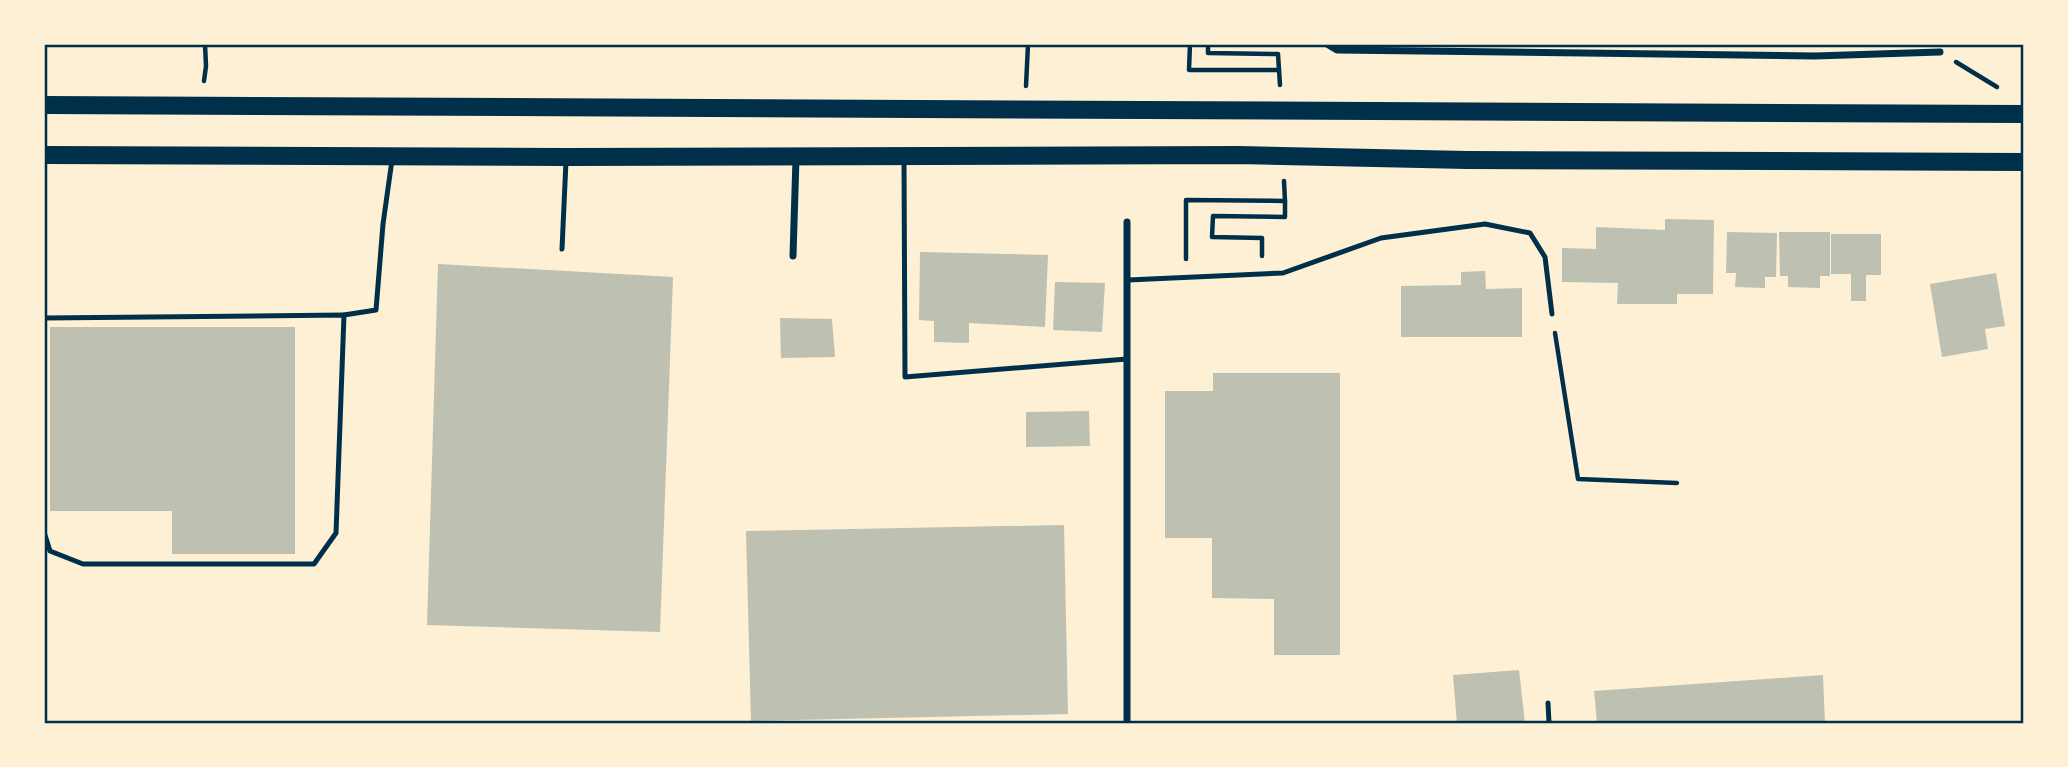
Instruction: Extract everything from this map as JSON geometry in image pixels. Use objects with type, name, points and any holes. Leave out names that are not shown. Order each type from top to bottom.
[{"type":"main road","points":[[44,104],[200,107],[1025,108],[2024,114]]},
{"type":"main road","points":[[44,155],[1329,155],[1481,160],[2024,162]]},
{"type":"street","points":[[1327,44],[1337,50],[1815,56],[1940,52]]},
{"type":"street","points":[[793,256],[796,157]]},
{"type":"street","points":[[1127,222],[1127,723]]},
{"type":"lane","points":[[44,318],[344,314],[376,310],[392,157]]},
{"type":"lane","points":[[562,248],[566,157]]},
{"type":"lane","points":[[904,157],[905,377],[1127,359]]},
{"type":"lane","points":[[1128,279],[1283,273],[1381,238],[1485,224],[1530,233],[1545,257],[1552,314]]},
{"type":"lane","points":[[44,532],[50,551],[83,564],[314,564],[336,533],[344,314]]},
{"type":"lane","points":[[1548,704],[1549,723]]},
{"type":"path","points":[[200,107],[206,66],[205,44]]},
{"type":"path","points":[[1025,108],[1028,44]]},
{"type":"path","points":[[1189,71],[1190,44]]},
{"type":"path","points":[[1208,44],[1208,53],[1278,54],[1279,70]]},
{"type":"path","points":[[1940,52],[2003,91]]},
{"type":"path","points":[[1186,200],[1186,275]]},
{"type":"path","points":[[1262,274],[1262,237],[1212,237],[1213,216],[1285,217],[1285,201]]},
{"type":"path","points":[[1552,314],[1578,479],[1678,483]]},
{"type":"building","points":[[1665,219],[1714,220],[1713,294],[1677,294],[1677,304],[1617,304],[1618,283],[1562,282],[1562,248],[1596,249],[1596,227],[1665,230]]},
{"type":"building","points":[[1727,232],[1777,233],[1776,277],[1765,277],[1765,288],[1735,287],[1736,273],[1726,273]]},
{"type":"building","points":[[1779,232],[1830,232],[1830,276],[1820,276],[1820,288],[1788,287],[1788,276],[1780,276]]},
{"type":"building","points":[[1831,234],[1881,234],[1881,275],[1866,275],[1866,301],[1851,301],[1851,274],[1831,274]]},
{"type":"building","points":[[920,252],[1048,255],[1045,327],[969,323],[969,343],[934,342],[934,321],[919,320]]},
{"type":"building","points":[[438,264],[673,277],[660,632],[427,625]]},
{"type":"building","points":[[1485,271],[1486,289],[1522,288],[1522,337],[1401,337],[1401,286],[1461,285],[1461,272]]},
{"type":"building","points":[[1996,273],[2005,326],[1985,329],[1988,349],[1942,357],[1930,284]]},
{"type":"building","points":[[1055,282],[1105,283],[1102,332],[1053,330]]},
{"type":"building","points":[[780,318],[832,319],[835,357],[781,358]]},
{"type":"building","points":[[50,327],[295,327],[295,554],[172,554],[172,511],[50,511]]},
{"type":"building","points":[[1213,373],[1340,373],[1340,655],[1274,655],[1274,599],[1212,598],[1212,538],[1165,538],[1165,391],[1213,391]]},
{"type":"building","points":[[1089,411],[1090,446],[1026,447],[1026,412]]},
{"type":"building","points":[[1064,525],[1068,714],[751,721],[746,531]]},
{"type":"building","points":[[1519,670],[1525,723],[1457,723],[1453,675]]},
{"type":"building","points":[[1823,675],[1825,723],[1597,723],[1594,691]]}]
